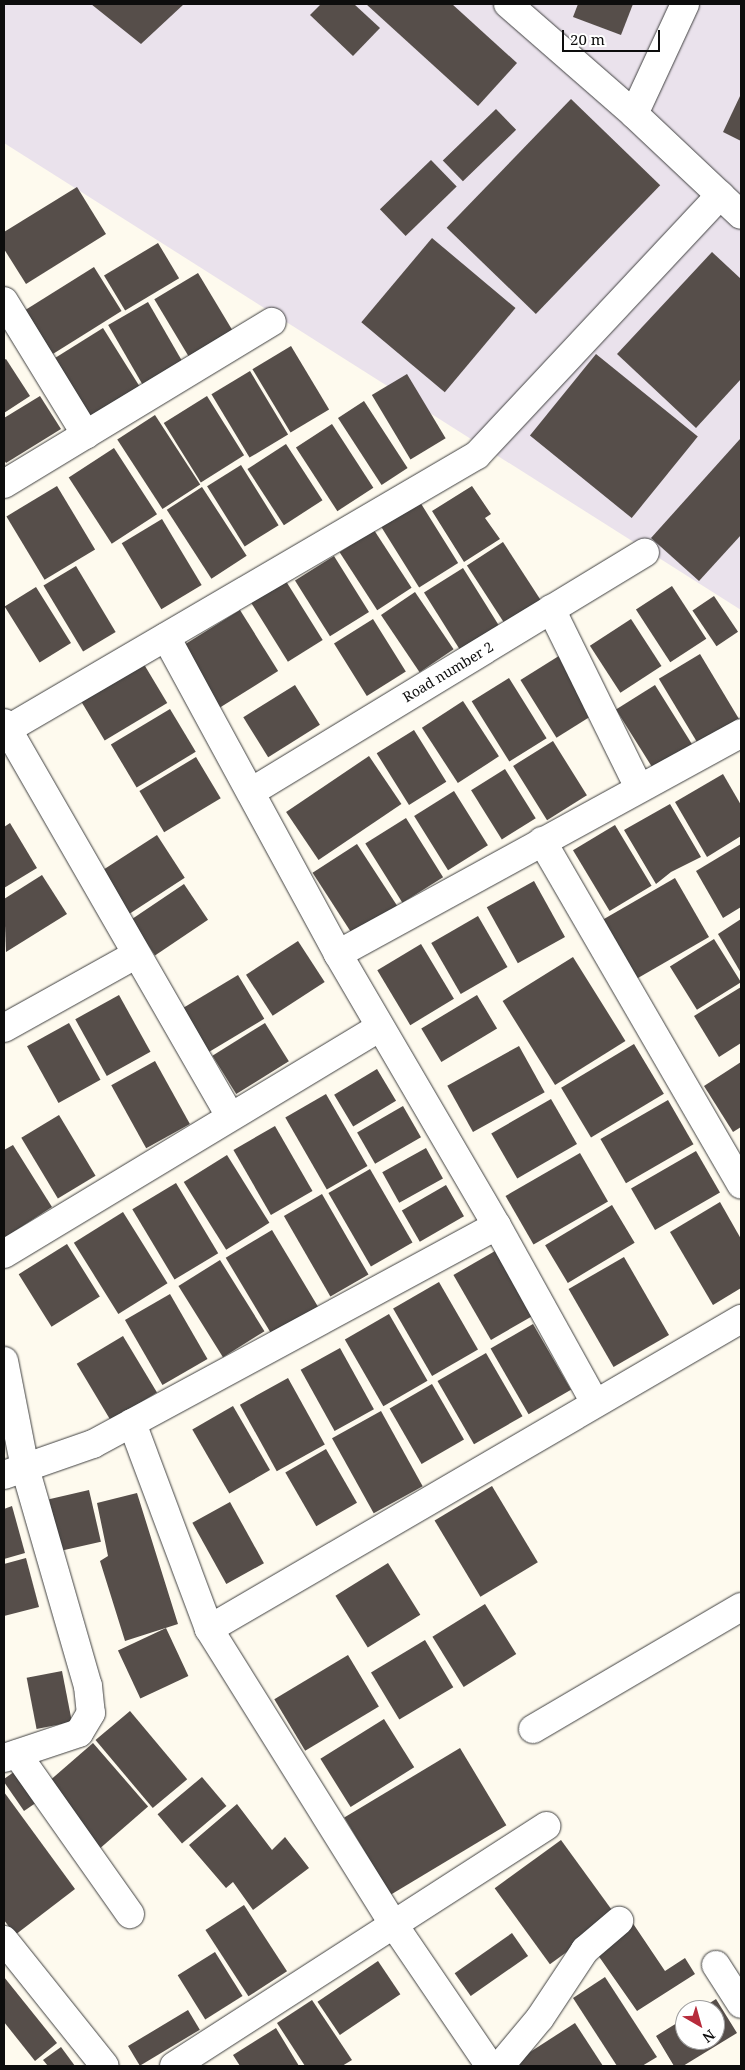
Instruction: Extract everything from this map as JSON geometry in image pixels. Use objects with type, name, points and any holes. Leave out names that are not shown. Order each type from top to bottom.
[{"type":"street","points":[[508,4],[634,114],[741,215]]},
{"type":"street","points":[[634,114],[685,4]]},
{"type":"street","points":[[230,1116],[135,955],[6,726],[166,637],[477,455],[720,195]]},
{"type":"street","points":[[4,301],[86,435]]},
{"type":"street","points":[[4,484],[272,322]]},
{"type":"street","name":"Road number 2","points":[[251,792],[645,552]]},
{"type":"street","points":[[551,609],[639,788]]},
{"type":"street","points":[[166,637],[338,954],[497,1226],[595,1403]]},
{"type":"street","points":[[338,954],[639,788],[739,738]]},
{"type":"street","points":[[542,841],[741,1184]]},
{"type":"street","points":[[4,1028],[135,955]]},
{"type":"street","points":[[4,1254],[380,1027]]},
{"type":"street","points":[[14,1472],[93,1444],[497,1226]]},
{"type":"street","points":[[209,1629],[741,1319]]},
{"type":"street","points":[[4,1361],[14,1472],[88,1686],[91,1713],[79,1733],[11,1756],[130,1914]]},
{"type":"street","points":[[132,1423],[209,1629],[394,1925],[490,2066]]},
{"type":"street","points":[[534,1728],[741,1606]]},
{"type":"street","points":[[174,2066],[546,1826]]},
{"type":"street","points":[[500,2066],[540,2018],[585,1950],[619,1921]]},
{"type":"street","points":[[4,1940],[105,2066]]},
{"type":"street","points":[[716,1965],[741,2004]]},
{"type":"shaded area","points":[[4,4],[741,4],[741,610],[4,143]]},
{"type":"building","points":[[91,4],[184,4],[141,44]]},
{"type":"building","points":[[321,4],[354,4],[380,28],[353,56],[310,15]]},
{"type":"building","points":[[366,4],[452,4],[517,63],[478,106]]},
{"type":"building","points":[[578,4],[633,4],[621,35],[573,17]]},
{"type":"building","points":[[741,94],[741,141],[723,132]]},
{"type":"building","points":[[571,99],[660,185],[536,314],[447,228]]},
{"type":"building","points":[[496,109],[516,130],[463,181],[443,160]]},
{"type":"building","points":[[431,160],[457,187],[406,236],[380,209]]},
{"type":"building","points":[[77,187],[106,234],[26,284],[4,249],[4,232]]},
{"type":"building","points":[[432,238],[515,308],[445,392],[361,322]]},
{"type":"building","points":[[158,243],[179,278],[125,311],[104,275]]},
{"type":"building","points":[[712,252],[741,279],[741,379],[696,428],[617,354]]},
{"type":"building","points":[[94,267],[122,311],[53,354],[25,310]]},
{"type":"building","points":[[198,273],[234,333],[190,359],[154,299]]},
{"type":"building","points":[[148,302],[185,365],[145,388],[108,325]]},
{"type":"building","points":[[103,328],[143,392],[94,422],[54,359]]},
{"type":"building","points":[[291,346],[329,409],[291,433],[252,369]]},
{"type":"building","points":[[596,354],[698,436],[632,518],[530,436]]},
{"type":"building","points":[[6,359],[30,396],[4,413],[4,360]]},
{"type":"building","points":[[250,371],[288,434],[250,458],[211,394]]},
{"type":"building","points":[[407,374],[446,438],[410,459],[372,395]]},
{"type":"building","points":[[40,396],[61,429],[6,463],[4,460],[4,418]]},
{"type":"building","points":[[207,396],[244,455],[201,482],[164,423]]},
{"type":"building","points":[[364,401],[408,468],[382,485],[338,418]]},
{"type":"building","points":[[155,415],[200,485],[162,509],[117,440]]},
{"type":"building","points":[[332,424],[373,488],[337,511],[296,447]]},
{"type":"building","points":[[740,439],[741,535],[699,581],[651,538]]},
{"type":"building","points":[[286,444],[322,500],[284,525],[247,469]]},
{"type":"building","points":[[114,448],[157,514],[112,544],[69,477]]},
{"type":"building","points":[[241,465],[279,525],[245,546],[207,486]]},
{"type":"building","points":[[57,486],[95,549],[45,580],[6,516]]},
{"type":"building","points":[[472,486],[491,514],[485,518],[500,539],[464,562],[432,511]]},
{"type":"building","points":[[202,487],[247,556],[211,579],[167,510]]},
{"type":"building","points":[[420,502],[458,563],[419,587],[381,526]]},
{"type":"building","points":[[162,519],[202,585],[161,609],[122,543]]},
{"type":"building","points":[[374,530],[412,588],[377,610],[340,552]]},
{"type":"building","points":[[503,542],[543,603],[507,627],[467,565]]},
{"type":"building","points":[[334,556],[369,612],[330,636],[295,580]]},
{"type":"building","points":[[76,566],[116,632],[83,652],[43,586]]},
{"type":"building","points":[[463,568],[501,628],[462,653],[424,592]]},
{"type":"building","points":[[284,578],[323,640],[288,662],[249,600]]},
{"type":"building","points":[[672,586],[706,639],[670,662],[636,609]]},
{"type":"building","points":[[36,587],[71,643],[40,663],[5,607]]},
{"type":"building","points":[[415,592],[454,649],[420,672],[381,615]]},
{"type":"building","points":[[714,596],[738,632],[716,646],[692,611]]},
{"type":"building","points":[[240,610],[278,671],[219,708],[181,647]]},
{"type":"building","points":[[373,619],[406,672],[367,696],[334,643]]},
{"type":"building","points":[[631,619],[661,666],[620,693],[590,646]]},
{"type":"building","points":[[562,654],[598,712],[556,738],[520,680]]},
{"type":"building","points":[[700,654],[739,719],[698,744],[659,679]]},
{"type":"building","points":[[142,661],[167,703],[105,741],[79,699]]},
{"type":"building","points":[[509,678],[547,738],[509,762],[472,701]]},
{"type":"building","points":[[295,685],[320,725],[268,757],[243,717]]},
{"type":"building","points":[[655,685],[693,746],[654,770],[616,709]]},
{"type":"building","points":[[463,701],[499,756],[458,783],[422,728]]},
{"type":"building","points":[[170,709],[196,752],[137,787],[111,745]]},
{"type":"building","points":[[414,730],[446,782],[409,805],[377,753]]},
{"type":"building","points":[[553,741],[587,795],[547,820],[513,766]]},
{"type":"building","points":[[369,756],[401,804],[319,860],[286,812]]},
{"type":"building","points":[[196,757],[221,798],[164,832],[139,791]]},
{"type":"building","points":[[505,769],[536,818],[502,839],[471,790]]},
{"type":"building","points":[[723,774],[741,805],[741,836],[707,857],[675,802]]},
{"type":"building","points":[[454,791],[488,845],[448,870],[414,816]]},
{"type":"building","points":[[670,804],[701,857],[671,872],[656,884],[624,830]]},
{"type":"building","points":[[406,818],[443,877],[402,903],[365,843]]},
{"type":"building","points":[[10,823],[37,868],[4,888],[4,827]]},
{"type":"building","points":[[615,825],[652,886],[610,911],[573,850]]},
{"type":"building","points":[[157,835],[185,878],[126,916],[98,873]]},
{"type":"building","points":[[357,844],[397,906],[353,935],[313,873]]},
{"type":"building","points":[[741,844],[741,907],[723,918],[696,871]]},
{"type":"building","points":[[42,875],[67,914],[6,952],[4,899]]},
{"type":"building","points":[[675,878],[709,937],[635,979],[601,920]]},
{"type":"building","points":[[534,881],[565,937],[518,963],[487,907]]},
{"type":"building","points":[[184,884],[208,920],[155,955],[131,920]]},
{"type":"building","points":[[478,916],[508,967],[461,994],[431,943]]},
{"type":"building","points":[[741,919],[741,973],[718,934]]},
{"type":"building","points":[[714,939],[741,982],[697,1010],[670,967]]},
{"type":"building","points":[[298,941],[325,982],[273,1016],[246,975]]},
{"type":"building","points":[[421,944],[454,999],[410,1025],[377,970]]},
{"type":"building","points":[[573,957],[625,1041],[555,1085],[503,1001]]},
{"type":"building","points":[[238,975],[264,1019],[206,1054],[180,1010]]},
{"type":"building","points":[[741,987],[741,1043],[719,1057],[694,1016]]},
{"type":"building","points":[[119,995],[151,1052],[107,1076],[75,1019]]},
{"type":"building","points":[[477,995],[497,1028],[441,1062],[421,1028]]},
{"type":"building","points":[[69,1023],[101,1080],[59,1103],[27,1046]]},
{"type":"building","points":[[265,1023],[289,1061],[236,1094],[212,1056]]},
{"type":"building","points":[[634,1044],[664,1094],[591,1137],[561,1088]]},
{"type":"building","points":[[519,1046],[545,1092],[473,1132],[447,1086]]},
{"type":"building","points":[[155,1061],[190,1124],[146,1148],[111,1085]]},
{"type":"building","points":[[741,1062],[741,1127],[733,1132],[704,1086]]},
{"type":"building","points":[[377,1069],[396,1101],[353,1126],[334,1095]]},
{"type":"building","points":[[326,1094],[368,1166],[327,1189],[285,1118]]},
{"type":"building","points":[[551,1099],[577,1144],[517,1179],[491,1134]]},
{"type":"building","points":[[668,1100],[694,1144],[626,1183],[600,1139]]},
{"type":"building","points":[[403,1106],[421,1137],[375,1164],[357,1132]]},
{"type":"building","points":[[59,1115],[96,1176],[58,1199],[21,1138]]},
{"type":"building","points":[[275,1126],[312,1191],[271,1215],[233,1150]]},
{"type":"building","points":[[13,1145],[52,1207],[4,1238],[4,1150]]},
{"type":"building","points":[[426,1148],[443,1179],[399,1203],[382,1172]]},
{"type":"building","points":[[696,1151],[720,1193],[655,1230],[631,1188]]},
{"type":"building","points":[[580,1153],[608,1201],[534,1244],[506,1196]]},
{"type":"building","points":[[227,1155],[269,1223],[226,1250],[184,1182]]},
{"type":"building","points":[[370,1169],[412,1243],[371,1267],[328,1193]]},
{"type":"building","points":[[176,1183],[218,1253],[175,1280],[132,1209]]},
{"type":"building","points":[[446,1185],[464,1216],[420,1242],[402,1210]]},
{"type":"building","points":[[322,1194],[368,1275],[330,1297],[284,1216]]},
{"type":"building","points":[[720,1202],[741,1239],[741,1288],[713,1305],[670,1232]]},
{"type":"building","points":[[612,1205],[635,1243],[568,1283],[545,1245]]},
{"type":"building","points":[[123,1212],[168,1283],[118,1314],[74,1243]]},
{"type":"building","points":[[272,1230],[318,1307],[272,1335],[226,1258]]},
{"type":"building","points":[[67,1244],[100,1297],[52,1327],[19,1274]]},
{"type":"building","points":[[495,1251],[532,1316],[491,1340],[453,1275]]},
{"type":"building","points":[[624,1257],[669,1335],[614,1367],[569,1289]]},
{"type":"building","points":[[220,1260],[265,1331],[223,1357],[178,1286]]},
{"type":"building","points":[[439,1282],[478,1350],[432,1376],[393,1308]]},
{"type":"building","points":[[170,1294],[208,1359],[162,1385],[125,1320]]},
{"type":"building","points":[[389,1314],[428,1381],[383,1406],[345,1340]]},
{"type":"building","points":[[533,1324],[571,1390],[529,1414],[491,1348]]},
{"type":"building","points":[[123,1336],[157,1393],[111,1420],[77,1364]]},
{"type":"building","points":[[340,1348],[374,1409],[335,1431],[301,1370]]},
{"type":"building","points":[[486,1353],[522,1416],[474,1444],[438,1381]]},
{"type":"building","points":[[288,1378],[325,1444],[277,1471],[240,1405]]},
{"type":"building","points":[[432,1384],[464,1439],[422,1464],[390,1408]]},
{"type":"building","points":[[233,1406],[270,1470],[229,1494],[192,1430]]},
{"type":"building","points":[[381,1411],[423,1486],[374,1513],[332,1438]]},
{"type":"building","points":[[326,1449],[357,1503],[316,1526],[285,1472]]},
{"type":"building","points":[[492,1486],[538,1562],[480,1597],[435,1521]]},
{"type":"building","points":[[89,1490],[101,1542],[61,1551],[49,1499]]},
{"type":"building","points":[[137,1493],[178,1624],[125,1641],[100,1561],[108,1556],[97,1503]]},
{"type":"building","points":[[230,1502],[264,1563],[226,1584],[192,1523]]},
{"type":"building","points":[[12,1506],[25,1553],[4,1559],[4,1509]]},
{"type":"building","points":[[26,1558],[39,1607],[4,1616],[4,1564]]},
{"type":"building","points":[[388,1563],[420,1615],[368,1648],[335,1596]]},
{"type":"building","points":[[485,1604],[516,1654],[464,1687],[432,1637]]},
{"type":"building","points":[[166,1628],[188,1676],[140,1698],[118,1650]]},
{"type":"building","points":[[425,1640],[453,1687],[399,1720],[371,1672]]},
{"type":"building","points":[[348,1655],[379,1706],[305,1751],[274,1699]]},
{"type":"building","points":[[62,1671],[72,1722],[37,1729],[27,1678]]},
{"type":"building","points":[[130,1711],[187,1779],[153,1808],[96,1740]]},
{"type":"building","points":[[384,1719],[414,1767],[351,1807],[320,1759]]},
{"type":"building","points":[[93,1743],[148,1806],[100,1848],[45,1785]]},
{"type":"building","points":[[460,1748],[506,1825],[391,1895],[344,1818]]},
{"type":"building","points":[[18,1769],[40,1800],[24,1811],[4,1782],[4,1779]]},
{"type":"building","points":[[202,1777],[226,1806],[182,1843],[158,1814]]},
{"type":"building","points":[[4,1792],[75,1889],[15,1935],[4,1920]]},
{"type":"building","points":[[237,1804],[272,1850],[285,1837],[309,1868],[253,1910],[233,1882],[226,1888],[189,1845]]},
{"type":"building","points":[[561,1840],[616,1916],[550,1964],[495,1888]]},
{"type":"building","points":[[244,1905],[287,1971],[248,1996],[205,1930]]},
{"type":"building","points":[[632,1922],[665,1971],[685,1958],[695,1974],[637,2011],[593,1948]]},
{"type":"building","points":[[512,1933],[528,1956],[471,1996],[455,1973]]},
{"type":"building","points":[[215,1952],[243,1996],[205,2019],[178,1975]]},
{"type":"building","points":[[378,1961],[400,1994],[340,2035],[317,2002]]},
{"type":"building","points":[[4,1977],[57,2043],[35,2061],[4,2022]]},
{"type":"building","points":[[605,1977],[657,2057],[642,2066],[617,2066],[573,1998]]},
{"type":"building","points":[[312,2000],[352,2060],[342,2066],[305,2066],[277,2023]]},
{"type":"building","points":[[188,2010],[200,2030],[140,2066],[128,2046]]},
{"type":"building","points":[[725,2014],[737,2033],[725,2040]]},
{"type":"building","points":[[575,2023],[603,2066],[515,2066],[513,2063]]},
{"type":"building","points":[[675,2024],[675,2050],[709,2050],[683,2066],[674,2066],[656,2036]]},
{"type":"building","points":[[276,2028],[299,2066],[240,2066],[233,2055]]},
{"type":"building","points":[[61,2047],[75,2066],[48,2066],[43,2060]]}]
